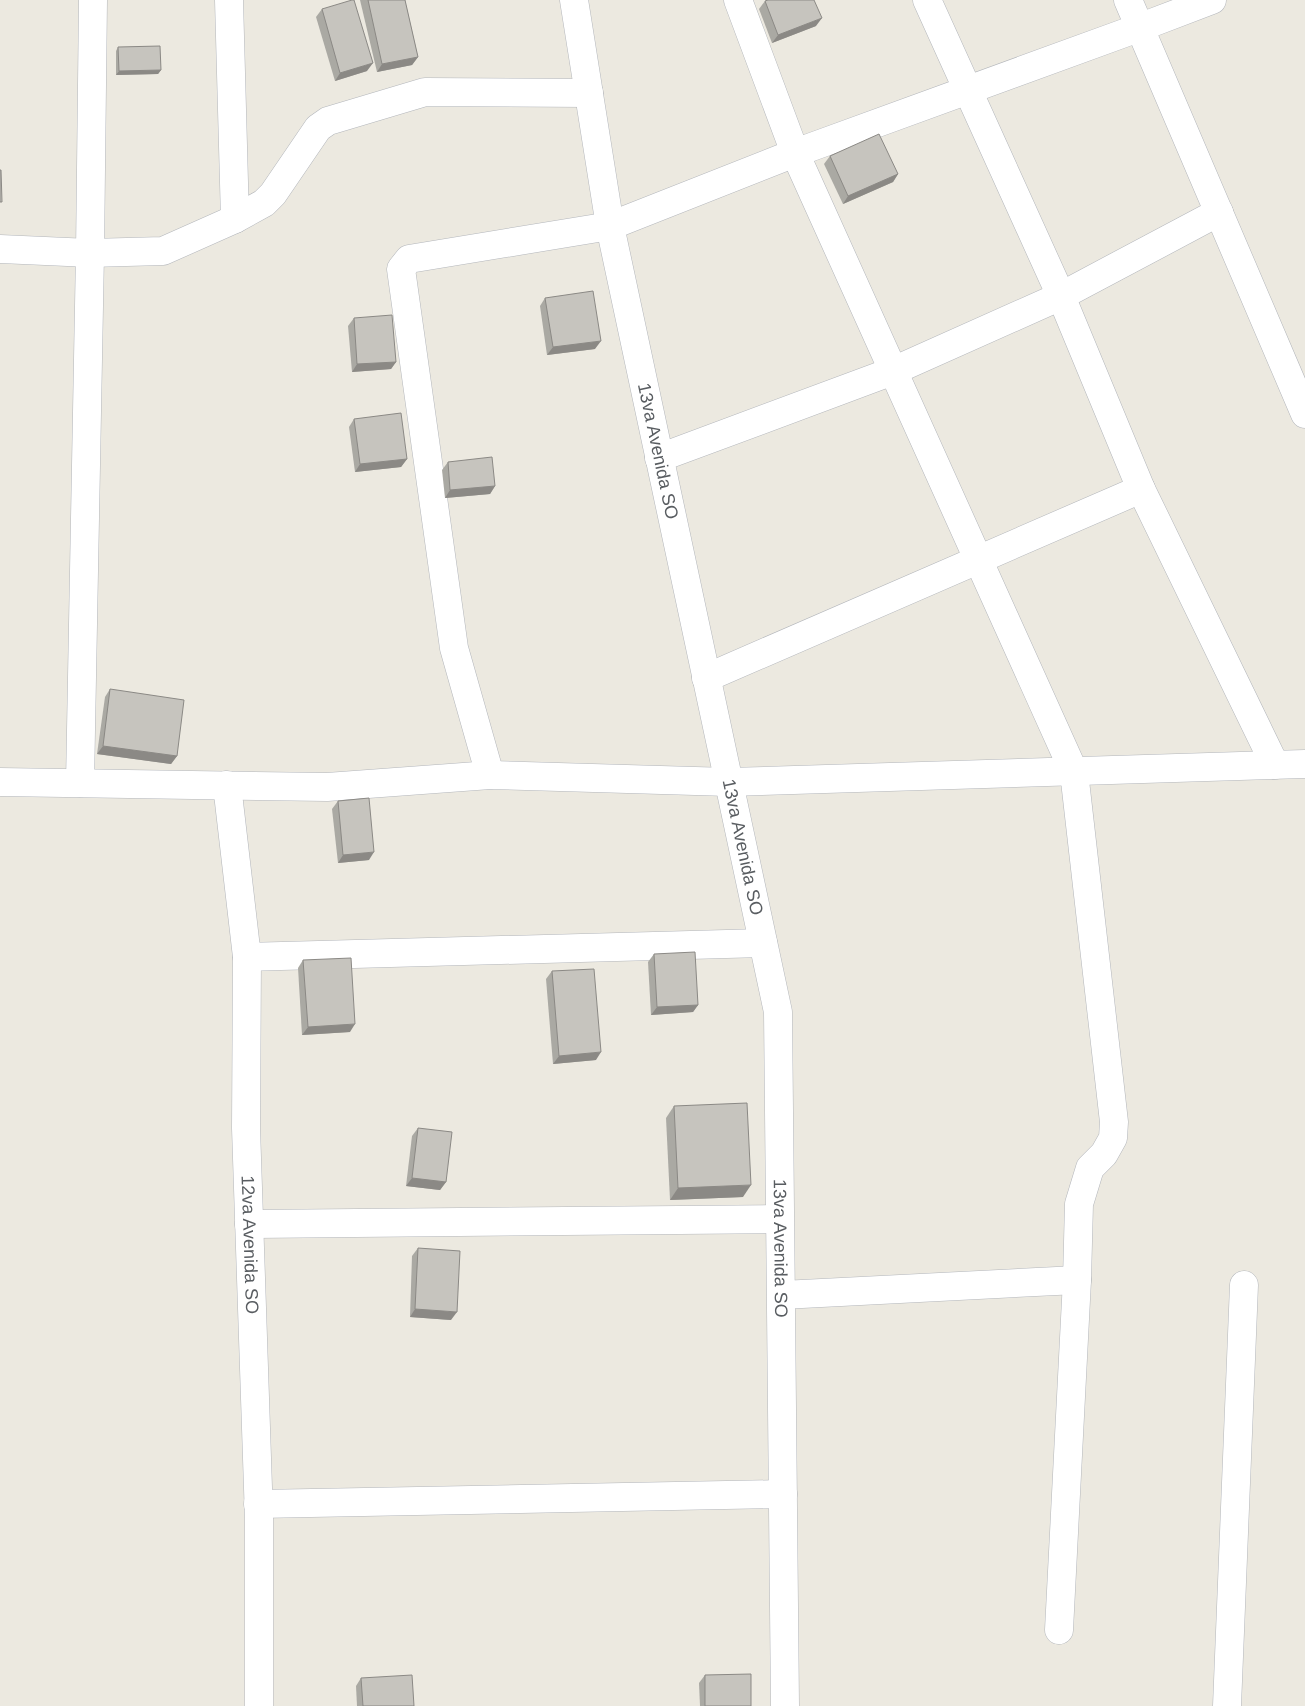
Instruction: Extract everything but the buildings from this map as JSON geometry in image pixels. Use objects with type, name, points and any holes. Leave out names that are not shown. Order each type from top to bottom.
[{"type":"street","points":[[80,783],[93,0]]},
{"type":"street","points":[[229,0],[235,219]]},
{"type":"street","name":"13va Avenida SO","points":[[574,0],[610,226],[778,1012],[785,1706]]},
{"type":"street","points":[[738,0],[795,153],[1074,772],[1114,1122],[1113,1138],[1104,1154],[1090,1168],[1079,1204],[1077,1280],[1059,1630]]},
{"type":"street","points":[[927,0],[1062,296],[1141,489],[1275,766]]},
{"type":"street","points":[[1128,0],[1305,414]]},
{"type":"street","points":[[490,776],[454,648],[401,269],[409,259],[610,226],[795,153],[1141,28],[1212,0]]},
{"type":"street","points":[[0,249],[90,253],[163,251],[235,219],[264,203],[274,194],[318,128],[328,122],[425,92],[589,93]]},
{"type":"street","points":[[659,458],[893,371],[1062,296],[1219,212]]},
{"type":"street","points":[[706,678],[1141,489]]},
{"type":"street","points":[[0,782],[327,787],[490,776],[730,782],[1305,764]]},
{"type":"street","name":"12va Avenida SO","points":[[227,785],[247,957],[246,1128],[258,1504],[259,1706]]},
{"type":"street","points":[[247,957],[763,944]]},
{"type":"street","points":[[249,1224],[779,1219]]},
{"type":"street","points":[[782,1295],[1077,1280]]},
{"type":"street","points":[[1227,1706],[1244,1285]]},
{"type":"street","points":[[258,1504],[783,1494]]}]
